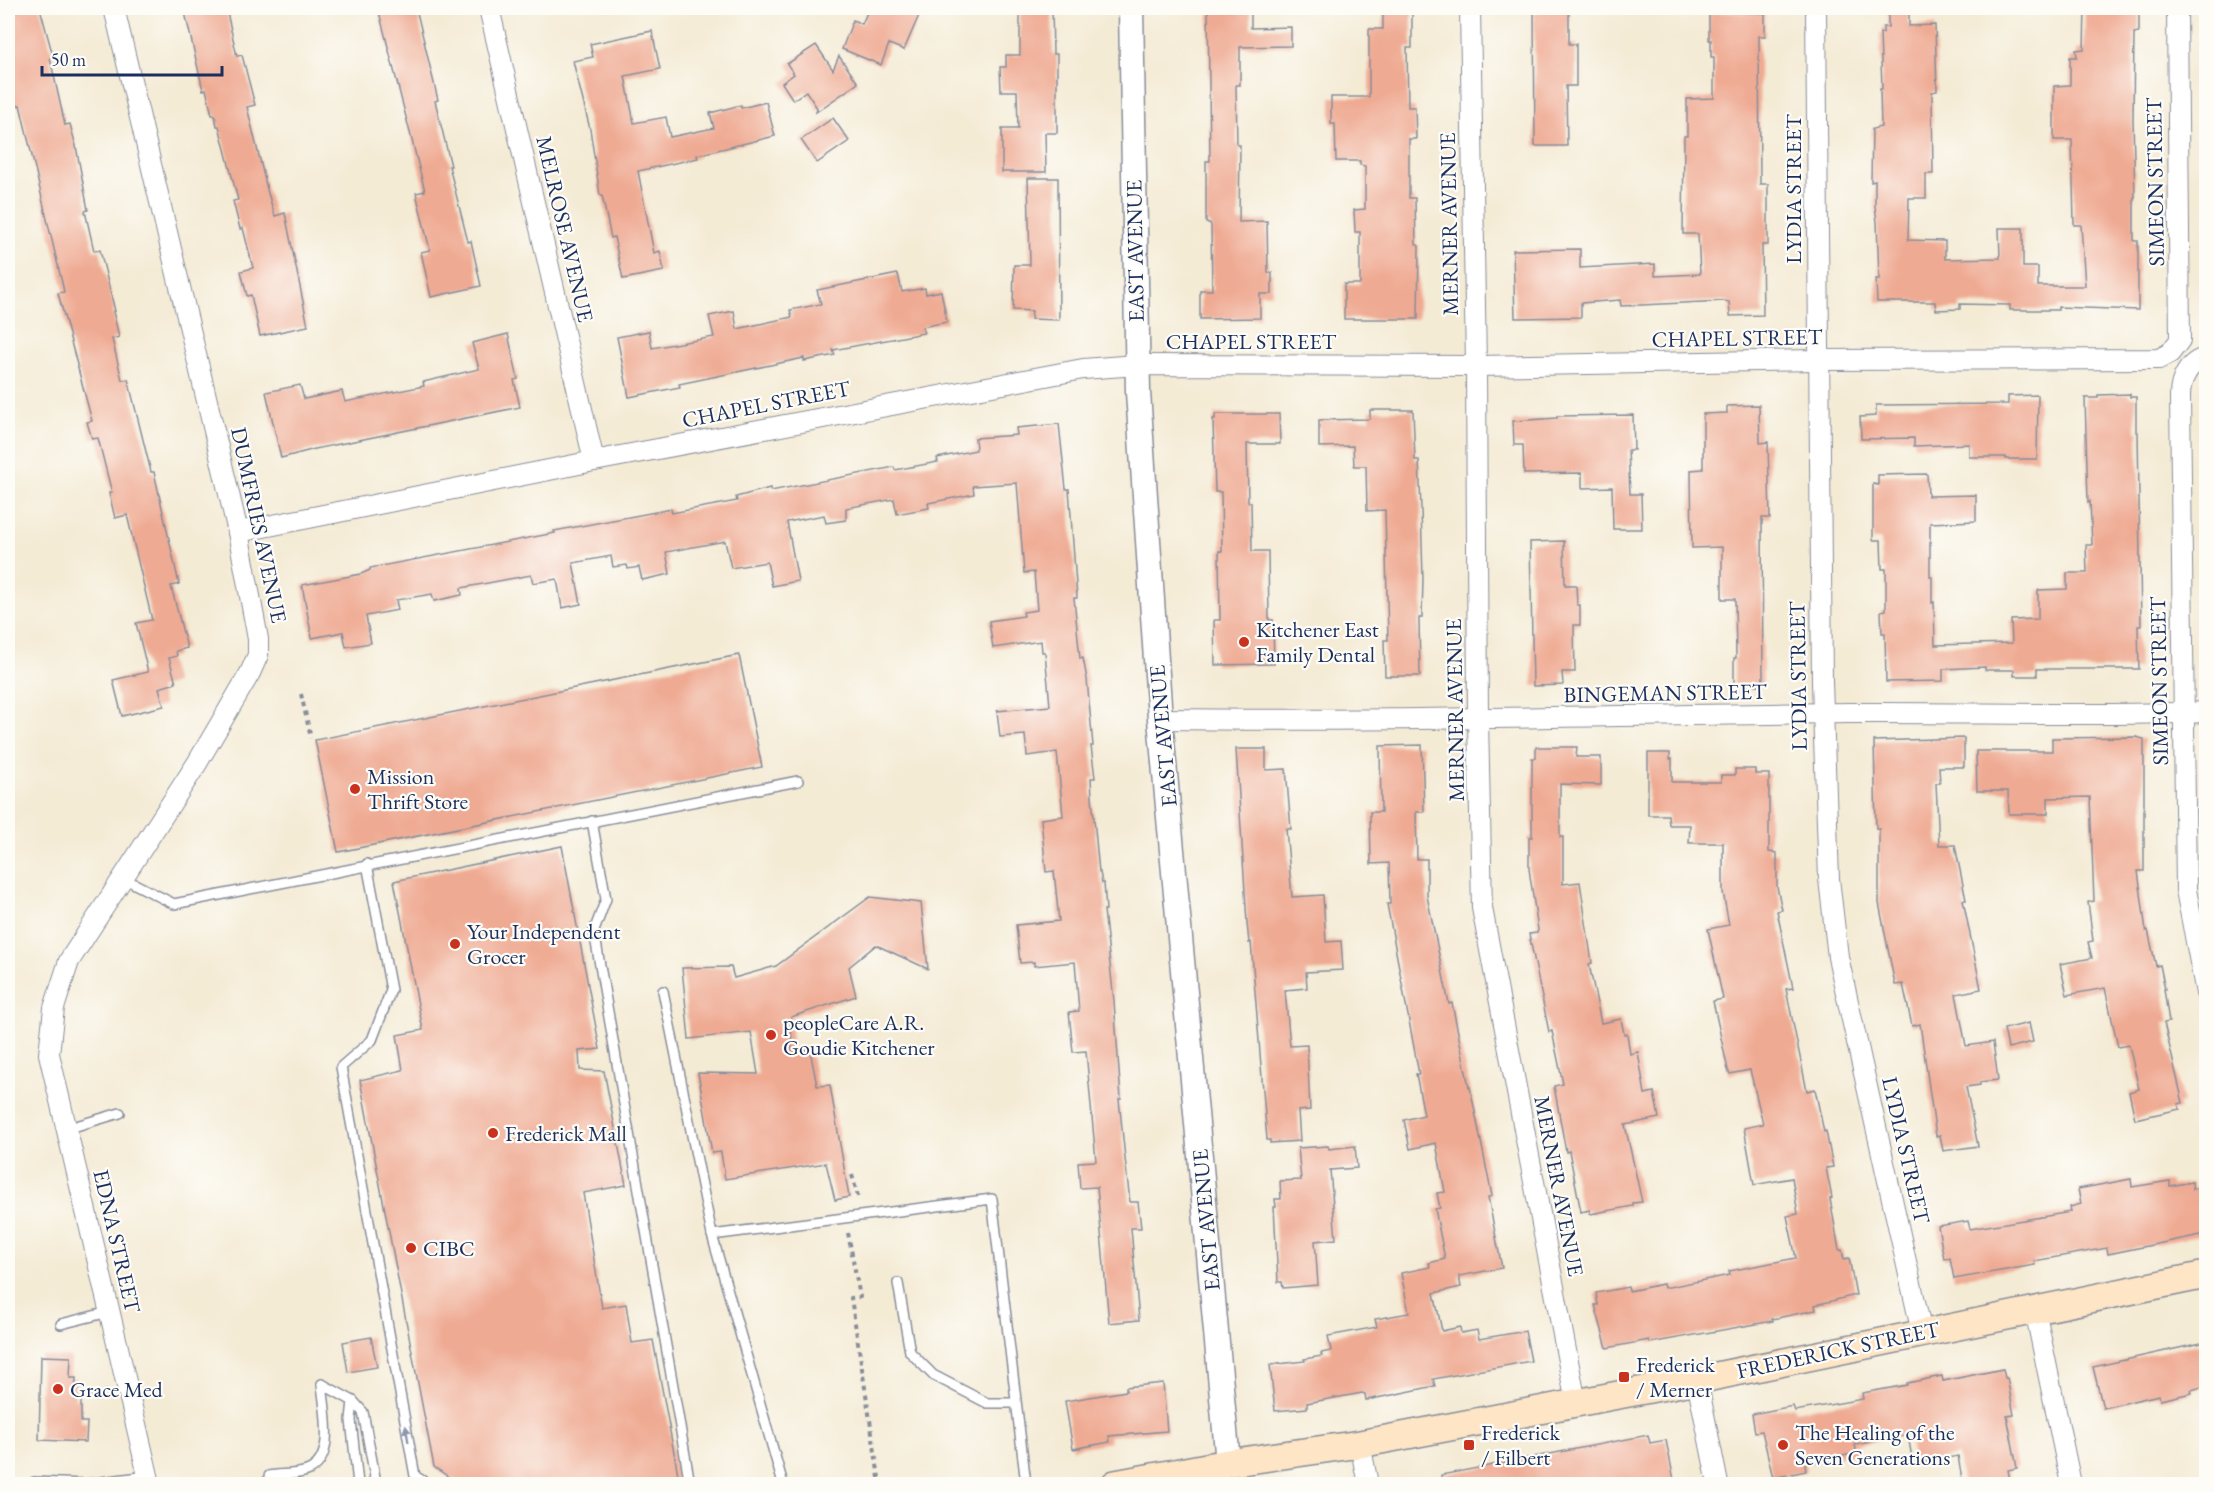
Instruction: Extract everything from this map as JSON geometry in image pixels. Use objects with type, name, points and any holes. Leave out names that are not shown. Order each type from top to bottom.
[{"type":"main road","name":"FREDERICK STREET","points":[[1115,1485],[1228,1463],[1360,1444],[1697,1380],[2206,1275]]},
{"type":"street","name":"DUMFRIES AVENUE","points":[[54,1008],[69,961],[196,765],[250,673],[258,654],[258,639],[238,532],[114,8]]},
{"type":"street","name":"MELROSE AVENUE","points":[[495,8],[594,461]]},
{"type":"street","name":"EAST AVENUE","points":[[1131,8],[1137,365],[1160,719],[1228,1463]]},
{"type":"street","name":"MERNER AVENUE","points":[[1470,8],[1482,908],[1576,1403]]},
{"type":"street","name":"LYDIA STREET","points":[[1816,8],[1822,713],[1829,879],[1838,957],[1922,1333]]},
{"type":"street","name":"SIMEON STREET","points":[[2170,353],[2181,340],[2176,8]]},
{"type":"street","name":"CHAPEL STREET","points":[[238,532],[594,461],[1079,369],[1137,365],[1476,366],[1818,360],[2159,359],[2170,353]]},
{"type":"street","name":"SIMEON STREET","points":[[2206,358],[2189,368],[2180,386],[2186,890],[2206,993]]},
{"type":"street","name":"BINGEMAN STREET","points":[[1160,719],[1478,720],[1822,713],[2184,713],[2206,711]]},
{"type":"street","name":"EDNA STREET","points":[[54,1008],[49,1054],[149,1480]]},
{"type":"street","points":[[2035,1310],[2070,1485]]},
{"type":"street","points":[[1697,1380],[1718,1485]]},
{"type":"street","points":[[1360,1444],[1368,1485]]},
{"type":"lane","points":[[123,878],[174,904],[367,864],[798,781]]},
{"type":"lane","points":[[592,821],[606,899],[594,931],[690,1485]]},
{"type":"lane","points":[[367,864],[391,990],[372,1040],[341,1067],[415,1476],[428,1485]]},
{"type":"lane","points":[[663,992],[712,1235],[783,1485]]},
{"type":"lane","points":[[66,1129],[120,1113]]},
{"type":"lane","points":[[712,1235],[992,1199],[1026,1485]]},
{"type":"lane","points":[[898,1282],[910,1352],[933,1375],[987,1403],[1015,1402]]},
{"type":"lane","points":[[61,1324],[109,1312]]},
{"type":"lane","points":[[277,1485],[269,1476],[308,1470],[321,1460],[327,1447],[322,1384],[353,1401],[363,1412],[375,1477],[372,1485]]},
{"type":"lane","points":[[353,1401],[351,1420],[358,1485]]},
{"type":"lane","points":[[34,1485],[34,1482],[86,1484],[149,1480]]},
{"type":"path","points":[[301,694],[311,738]]},
{"type":"path","points":[[852,1175],[859,1201],[848,1233],[860,1297],[852,1298],[880,1485]]},
{"type":"building","points":[[8,8],[40,8],[53,56],[50,58],[65,125],[70,124],[76,146],[88,210],[85,211],[94,251],[100,250],[115,311],[113,311],[119,337],[112,339],[122,380],[128,379],[151,472],[154,472],[179,584],[171,586],[187,648],[176,651],[177,656],[169,658],[176,683],[159,688],[164,706],[122,716],[113,680],[148,672],[136,623],[152,620],[127,515],[115,518],[109,493],[112,493],[98,438],[92,439],[87,422],[92,421],[58,293],[64,292],[63,287],[20,105],[8,108]]},
{"type":"building","points":[[184,8],[226,8],[237,56],[242,55],[255,105],[247,107],[268,193],[275,216],[285,213],[308,326],[260,336],[251,295],[247,296],[241,271],[253,268],[243,228],[240,229],[233,201],[238,200],[219,126],[217,126],[215,115],[212,115],[206,89],[203,90]]},
{"type":"building","points":[[378,8],[416,8],[438,100],[435,101],[451,166],[449,166],[468,242],[471,241],[481,286],[431,297],[421,252],[430,250],[416,193],[425,191]]},
{"type":"building","points":[[869,8],[907,8],[920,13],[904,50],[889,44],[881,65],[842,49],[853,20],[862,24]]},
{"type":"building","points":[[1020,8],[1052,8],[1053,54],[1057,54],[1057,133],[1045,133],[1046,172],[1002,172],[1002,129],[1018,129],[1017,91],[1001,91],[1000,67],[1006,67],[1006,55],[1020,55]]},
{"type":"building","points":[[1208,8],[1251,8],[1251,28],[1291,27],[1291,46],[1240,47],[1240,85],[1236,85],[1237,145],[1240,145],[1239,222],[1267,221],[1268,273],[1272,273],[1272,294],[1260,294],[1260,318],[1200,319],[1200,290],[1212,290],[1211,226],[1210,223],[1206,223],[1206,161],[1210,161]]},
{"type":"building","points":[[1538,8],[1569,8],[1569,44],[1576,44],[1576,86],[1566,86],[1567,146],[1535,146],[1534,12],[1539,12]]},
{"type":"building","points":[[1888,8],[1909,8],[1909,26],[1935,25],[1937,91],[1932,92],[1933,174],[1926,174],[1926,198],[1909,198],[1908,240],[1945,241],[1945,259],[2000,258],[1999,228],[2023,228],[2023,267],[2038,267],[2038,286],[2085,286],[2081,225],[2074,225],[2072,140],[2054,140],[2054,86],[2070,85],[2070,57],[2077,57],[2076,50],[2084,49],[2085,8],[2139,9],[2139,32],[2134,33],[2133,119],[2134,241],[2138,241],[2138,310],[2058,307],[2058,310],[2010,310],[2010,305],[1960,304],[1960,309],[1936,310],[1935,302],[1877,302],[1876,279],[1879,279],[1875,181],[1871,182],[1872,129],[1881,127],[1880,33],[1883,33],[1883,27],[1888,27]]},
{"type":"building","points":[[1383,12],[1412,12],[1412,48],[1407,48],[1408,107],[1415,107],[1416,139],[1409,139],[1409,198],[1415,198],[1416,244],[1419,246],[1418,319],[1344,319],[1344,284],[1360,284],[1360,232],[1355,232],[1354,210],[1365,209],[1365,166],[1360,165],[1360,161],[1336,161],[1335,124],[1331,124],[1331,97],[1369,97],[1369,29],[1383,29]]},
{"type":"building","points":[[1709,12],[1765,13],[1765,36],[1759,36],[1760,184],[1768,184],[1768,245],[1762,245],[1763,315],[1730,316],[1729,302],[1724,301],[1621,306],[1620,300],[1581,303],[1581,317],[1515,318],[1513,250],[1580,249],[1580,268],[1655,264],[1655,276],[1700,274],[1698,234],[1683,234],[1684,136],[1687,136],[1687,99],[1714,98],[1714,57],[1711,57],[1711,40],[1709,40]]},
{"type":"building","points":[[652,31],[660,69],[625,76],[634,123],[666,117],[670,137],[714,128],[710,113],[741,105],[741,108],[766,102],[775,136],[697,155],[698,158],[638,171],[654,253],[660,251],[664,271],[623,279],[614,237],[611,238],[602,195],[600,195],[590,129],[573,61],[593,57],[590,44]]},
{"type":"building","points":[[816,45],[833,70],[839,56],[858,83],[816,112],[817,108],[806,91],[793,100],[782,83],[794,74],[787,64]]},
{"type":"building","points":[[833,118],[849,141],[817,163],[801,140]]},
{"type":"building","points":[[1028,178],[1058,178],[1059,320],[1031,319],[1032,311],[1013,310],[1014,265],[1030,265]]},
{"type":"building","points":[[898,274],[902,292],[925,288],[926,294],[941,291],[947,322],[922,327],[924,333],[833,350],[835,355],[804,361],[804,358],[679,384],[680,387],[629,397],[617,337],[649,331],[652,348],[714,337],[709,316],[734,311],[737,329],[792,317],[790,310],[821,304],[817,290]]},
{"type":"building","points":[[508,334],[518,379],[514,380],[520,407],[281,458],[266,392],[300,385],[304,399],[342,391],[345,402],[424,386],[423,382],[479,369],[472,343]]},
{"type":"building","points":[[2130,394],[2130,397],[2136,397],[2136,432],[2138,432],[2141,626],[2138,626],[2139,669],[2037,669],[2037,676],[2014,676],[2014,670],[1985,670],[1985,667],[1943,669],[1943,681],[1886,682],[1885,633],[1882,633],[1881,611],[1886,610],[1886,569],[1882,569],[1881,540],[1873,540],[1873,484],[1878,485],[1878,475],[1927,474],[1928,496],[1976,495],[1976,521],[1930,523],[1930,577],[1932,577],[1932,603],[1934,602],[1935,645],[2012,643],[2011,620],[2038,619],[2038,590],[2067,589],[2067,573],[2087,573],[2086,545],[2092,545],[2090,501],[2088,502],[2085,398],[2098,398],[2098,395]]},
{"type":"building","points":[[2038,395],[2037,459],[1969,457],[1969,444],[1914,446],[1914,438],[1861,439],[1860,417],[1876,416],[1876,405],[2008,404],[2008,396]]},
{"type":"building","points":[[1759,405],[1760,443],[1768,442],[1770,518],[1762,518],[1763,685],[1734,685],[1735,599],[1722,599],[1722,547],[1692,548],[1691,470],[1703,469],[1703,414],[1727,413],[1727,406]]},
{"type":"building","points":[[1370,410],[1413,410],[1415,460],[1419,460],[1423,579],[1422,618],[1419,618],[1420,676],[1385,676],[1384,640],[1388,640],[1385,510],[1367,511],[1366,466],[1354,466],[1353,446],[1319,447],[1319,420],[1370,419]]},
{"type":"building","points":[[1215,414],[1279,414],[1280,444],[1247,444],[1252,551],[1268,551],[1269,620],[1273,620],[1274,664],[1215,665],[1214,620],[1220,620],[1219,551],[1222,551],[1221,492],[1215,492],[1213,419],[1215,419]]},
{"type":"building","points":[[1633,415],[1634,450],[1628,450],[1630,494],[1641,494],[1642,529],[1613,529],[1612,487],[1582,488],[1582,473],[1524,474],[1523,445],[1514,445],[1513,421],[1557,418],[1557,416]]},
{"type":"building","points":[[1059,424],[1066,489],[1069,489],[1077,598],[1074,598],[1080,659],[1083,658],[1087,679],[1095,778],[1091,778],[1092,797],[1099,872],[1102,883],[1104,883],[1106,910],[1104,910],[1114,1001],[1121,1099],[1119,1099],[1125,1158],[1130,1202],[1138,1202],[1141,1228],[1131,1228],[1139,1320],[1109,1323],[1097,1187],[1080,1188],[1078,1162],[1096,1161],[1086,1051],[1073,1052],[1069,1012],[1079,1011],[1075,962],[1034,966],[1034,962],[1020,963],[1016,925],[1059,921],[1054,871],[1046,872],[1041,819],[1063,816],[1057,752],[1027,756],[1025,735],[1000,737],[997,711],[1050,706],[1045,652],[1042,652],[1041,641],[993,648],[989,621],[1024,616],[1023,612],[1037,610],[1034,572],[1024,573],[1017,483],[973,486],[974,494],[928,503],[929,508],[897,514],[894,499],[846,508],[846,520],[826,523],[824,515],[787,522],[798,581],[772,586],[767,562],[731,568],[725,541],[666,552],[670,574],[642,580],[639,567],[628,569],[627,565],[613,567],[611,556],[573,563],[581,604],[562,608],[557,579],[533,583],[531,575],[461,588],[462,595],[434,601],[432,594],[396,600],[398,610],[366,616],[371,643],[346,647],[343,632],[312,638],[302,585],[361,574],[370,568],[555,533],[554,531],[671,509],[672,513],[737,501],[736,497],[770,488],[771,491],[894,467],[895,470],[938,462],[937,458],[976,450],[975,438],[1017,435],[1016,428]]},
{"type":"building","points":[[1564,541],[1565,585],[1576,585],[1577,605],[1580,605],[1580,625],[1574,625],[1575,672],[1562,672],[1563,685],[1533,686],[1530,542]]},
{"type":"building","points":[[739,655],[762,767],[338,852],[315,740]]},
{"type":"building","points":[[2136,737],[2144,739],[2144,871],[2138,871],[2146,931],[2148,930],[2156,966],[2160,965],[2165,989],[2169,1022],[2164,1023],[2183,1103],[2178,1104],[2180,1109],[2135,1119],[2129,1092],[2139,1089],[2129,1045],[2118,1047],[2105,988],[2067,995],[2060,964],[2092,958],[2088,942],[2093,941],[2088,902],[2094,901],[2090,797],[2048,798],[2048,814],[2009,814],[2008,791],[1977,791],[1976,751],[2052,751],[2052,738]]},
{"type":"building","points":[[1964,738],[1964,767],[1939,767],[1940,783],[1936,783],[1939,845],[1955,845],[1966,900],[1963,900],[1981,989],[1956,994],[1966,1046],[1993,1042],[1998,1080],[1980,1082],[1980,1085],[1966,1087],[1978,1146],[1943,1151],[1940,1135],[1936,1136],[1920,1024],[1912,1026],[1903,984],[1895,985],[1879,903],[1879,829],[1876,829],[1874,741]]},
{"type":"building","points":[[1422,745],[1424,812],[1416,812],[1417,859],[1427,859],[1427,896],[1492,1196],[1488,1197],[1502,1268],[1459,1276],[1461,1287],[1434,1293],[1442,1331],[1460,1327],[1461,1333],[1477,1330],[1479,1339],[1525,1331],[1531,1361],[1433,1379],[1435,1386],[1392,1395],[1366,1400],[1365,1394],[1362,1393],[1307,1403],[1307,1408],[1275,1411],[1270,1365],[1305,1361],[1304,1359],[1322,1356],[1321,1353],[1331,1351],[1328,1336],[1377,1327],[1375,1319],[1409,1313],[1401,1273],[1430,1267],[1429,1263],[1445,1259],[1435,1209],[1440,1208],[1437,1193],[1445,1192],[1436,1143],[1410,1149],[1404,1120],[1424,1115],[1416,1074],[1419,1074],[1387,904],[1390,904],[1389,863],[1371,864],[1370,812],[1381,812],[1380,746]]},
{"type":"building","points":[[1536,747],[1577,747],[1576,757],[1601,757],[1601,785],[1560,784],[1563,884],[1580,882],[1592,963],[1589,964],[1601,1023],[1621,1019],[1624,1034],[1627,1034],[1630,1054],[1638,1052],[1645,1094],[1654,1092],[1659,1118],[1625,1125],[1642,1202],[1633,1203],[1633,1206],[1590,1214],[1590,1210],[1581,1212],[1569,1151],[1566,1152],[1554,1086],[1563,1084],[1552,1031],[1549,1032],[1529,934],[1537,933],[1538,930],[1529,869],[1529,837],[1532,837],[1532,758],[1536,758]]},
{"type":"building","points":[[1236,749],[1266,749],[1266,770],[1286,769],[1291,829],[1286,829],[1292,897],[1323,895],[1326,942],[1341,941],[1343,970],[1306,972],[1307,988],[1285,990],[1290,1046],[1307,1045],[1310,1110],[1298,1111],[1300,1141],[1270,1143],[1270,1140],[1267,1140],[1251,942],[1249,943],[1247,923]]},
{"type":"building","points":[[1648,753],[1670,753],[1672,782],[1721,782],[1721,775],[1735,775],[1735,769],[1755,769],[1755,774],[1769,774],[1769,852],[1777,853],[1777,887],[1782,910],[1777,911],[1793,988],[1786,989],[1807,1091],[1815,1089],[1824,1132],[1826,1131],[1833,1167],[1826,1168],[1839,1250],[1842,1250],[1844,1259],[1849,1258],[1856,1295],[1815,1305],[1816,1310],[1772,1319],[1773,1321],[1650,1343],[1649,1340],[1607,1348],[1595,1305],[1598,1305],[1596,1293],[1628,1287],[1629,1291],[1663,1284],[1664,1288],[1730,1275],[1729,1271],[1796,1258],[1787,1216],[1798,1214],[1792,1178],[1754,1185],[1744,1128],[1763,1124],[1750,1070],[1730,1074],[1728,1070],[1713,1001],[1723,999],[1708,929],[1729,925],[1723,892],[1723,843],[1689,843],[1690,825],[1669,825],[1668,815],[1648,815]]},
{"type":"building","name":"Frederick Mall","points":[[562,846],[600,1049],[579,1051],[580,1070],[604,1071],[626,1185],[583,1193],[602,1308],[626,1304],[632,1343],[653,1340],[680,1485],[461,1485],[434,1467],[360,1080],[403,1070],[397,1035],[423,1030],[394,881]]},
{"type":"building","name":"peopleCare A.R. Goudie Kitchener","points":[[870,897],[921,903],[928,969],[876,945],[849,967],[856,996],[791,1017],[792,1050],[810,1050],[817,1086],[830,1085],[849,1197],[835,1200],[826,1163],[725,1179],[721,1152],[712,1153],[698,1073],[758,1074],[751,1032],[689,1039],[682,968],[731,967],[734,978],[776,966]]},
{"type":"building","points":[[2029,1023],[2033,1042],[2008,1048],[2004,1029]]},
{"type":"building","points":[[1328,1146],[1329,1149],[1355,1146],[1357,1168],[1330,1170],[1336,1239],[1315,1241],[1318,1285],[1283,1288],[1282,1282],[1278,1282],[1274,1207],[1276,1207],[1275,1199],[1281,1199],[1280,1181],[1301,1180],[1298,1148]]},
{"type":"building","points":[[2131,1179],[2132,1187],[2170,1181],[2170,1186],[2192,1182],[2193,1189],[2206,1186],[2206,1234],[2108,1254],[2107,1248],[2034,1261],[2035,1265],[1954,1279],[1950,1258],[1944,1259],[1938,1226],[1968,1221],[1970,1229],[2071,1212],[2070,1207],[2081,1204],[2078,1189]]},
{"type":"building","points":[[371,1337],[377,1367],[348,1372],[343,1342]]},
{"type":"building","points":[[2206,1342],[2206,1386],[2191,1390],[2192,1393],[2160,1400],[2159,1395],[2103,1408],[2093,1367]]},
{"type":"building","name":"Grace Med","points":[[41,1356],[71,1357],[70,1378],[76,1378],[75,1399],[81,1400],[81,1422],[87,1422],[86,1442],[39,1440]]},
{"type":"building","points":[[2003,1369],[2014,1415],[2007,1416],[2017,1468],[2008,1470],[2010,1480],[1986,1485],[1963,1485],[1958,1456],[1913,1464],[1908,1435],[1855,1445],[1857,1453],[1805,1464],[1806,1471],[1773,1478],[1762,1431],[1755,1432],[1752,1414],[1793,1406],[1795,1411],[1863,1399],[1862,1393],[1907,1385],[1907,1383],[1942,1376],[1943,1381]]},
{"type":"building","points":[[1163,1383],[1167,1431],[1109,1436],[1110,1442],[1073,1449],[1065,1401],[1126,1391],[1126,1387]]},
{"type":"building","points":[[1648,1435],[1650,1443],[1666,1440],[1675,1485],[1442,1485],[1441,1475]]},
{"type":"place","name":"Kitchener East Family Dental","points":[[1244,642]]},
{"type":"place","name":"Mission Thrift Store","points":[[355,789]]},
{"type":"place","name":"Your Independent Grocer","points":[[455,944]]},
{"type":"place","name":"peopleCare A.R. Goudie Kitchener","points":[[771,1035]]},
{"type":"place","name":"Frederick Mall","points":[[493,1133]]},
{"type":"place","name":"CIBC","points":[[411,1248]]},
{"type":"place","name":"Frederick / Merner","points":[[1624,1377]]},
{"type":"place","name":"Grace Med","points":[[58,1389]]},
{"type":"place","name":"Frederick / Filbert","points":[[1469,1445]]},
{"type":"place","name":"The Healing of the Seven Generations","points":[[1783,1445]]}]
